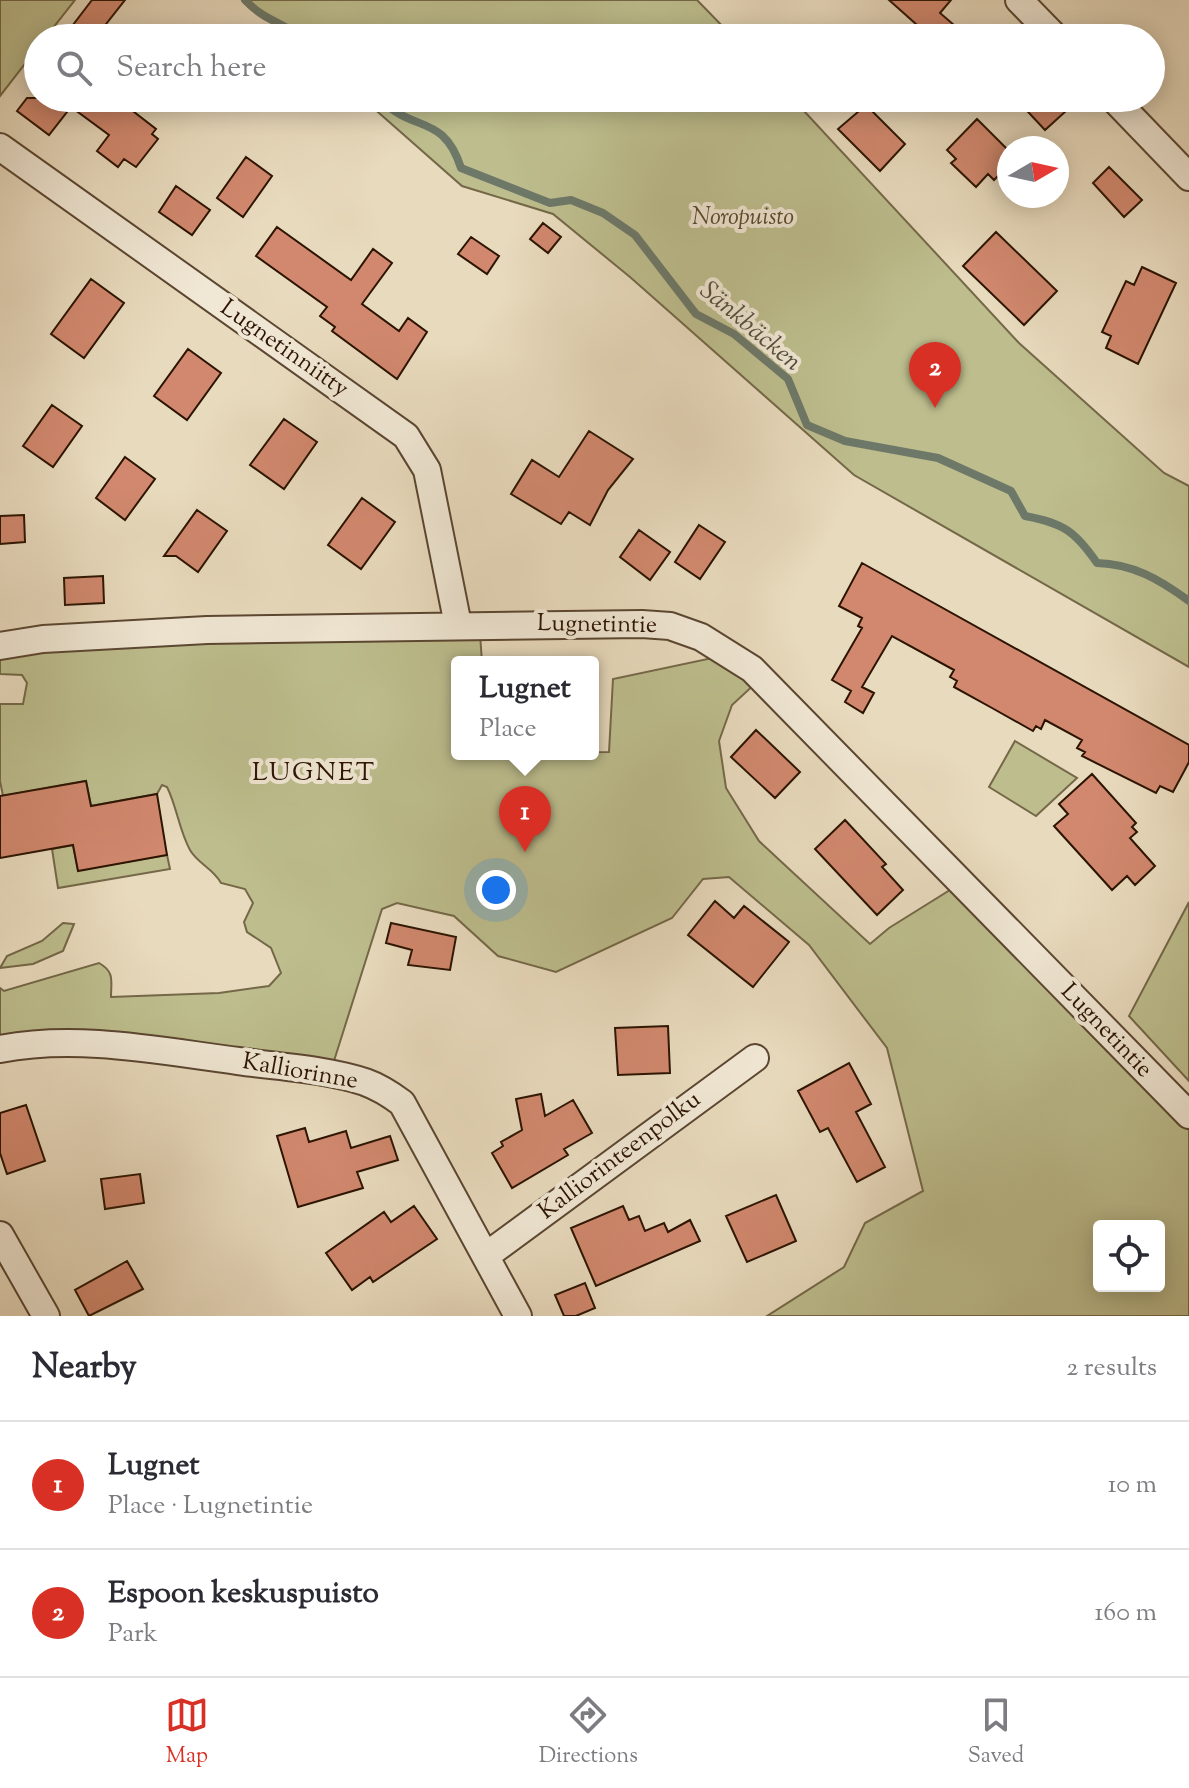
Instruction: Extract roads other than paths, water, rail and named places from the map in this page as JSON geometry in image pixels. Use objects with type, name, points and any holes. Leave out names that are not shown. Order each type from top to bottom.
[{"type":"street","points":[[1019,0],[1042,24]]},
{"type":"street","points":[[1126,112],[1189,177]]},
{"type":"street","name":"Lugnetinniitty","points":[[0,147],[406,436],[427,470],[458,625]]},
{"type":"street","name":"Lugnetintie","points":[[0,646],[43,639],[207,630],[458,625],[670,626],[701,637],[752,669],[1189,1115]]},
{"type":"street","name":"Kalliorinne","points":[[0,1049],[60,1043],[115,1046],[284,1067],[374,1085],[402,1103],[518,1316]]},
{"type":"street","name":"Kalliorinteenpolku","points":[[487,1255],[755,1058]]},
{"type":"street","points":[[0,1235],[46,1316]]},
{"type":"waterway","name":"Sänkbäcken","points":[[245,0],[280,24]]},
{"type":"waterway","name":"Sänkbäcken","points":[[397,112],[445,138],[461,168],[550,203],[571,200],[603,213],[635,235],[696,314],[734,334],[788,379],[807,425],[845,441],[938,458],[1011,491],[1025,516],[1067,530],[1097,563],[1122,566],[1145,574],[1189,601]]},
{"type":"place","name":"Espoon keskuspuisto","points":[[935,408]]},
{"type":"place","name":"Lugnet","points":[[525,852]]},
{"type":"district","name":"LUGNET","points":[[314,773]]},
{"type":"park label","name":"Noropuisto","points":[[743,218]]}]
